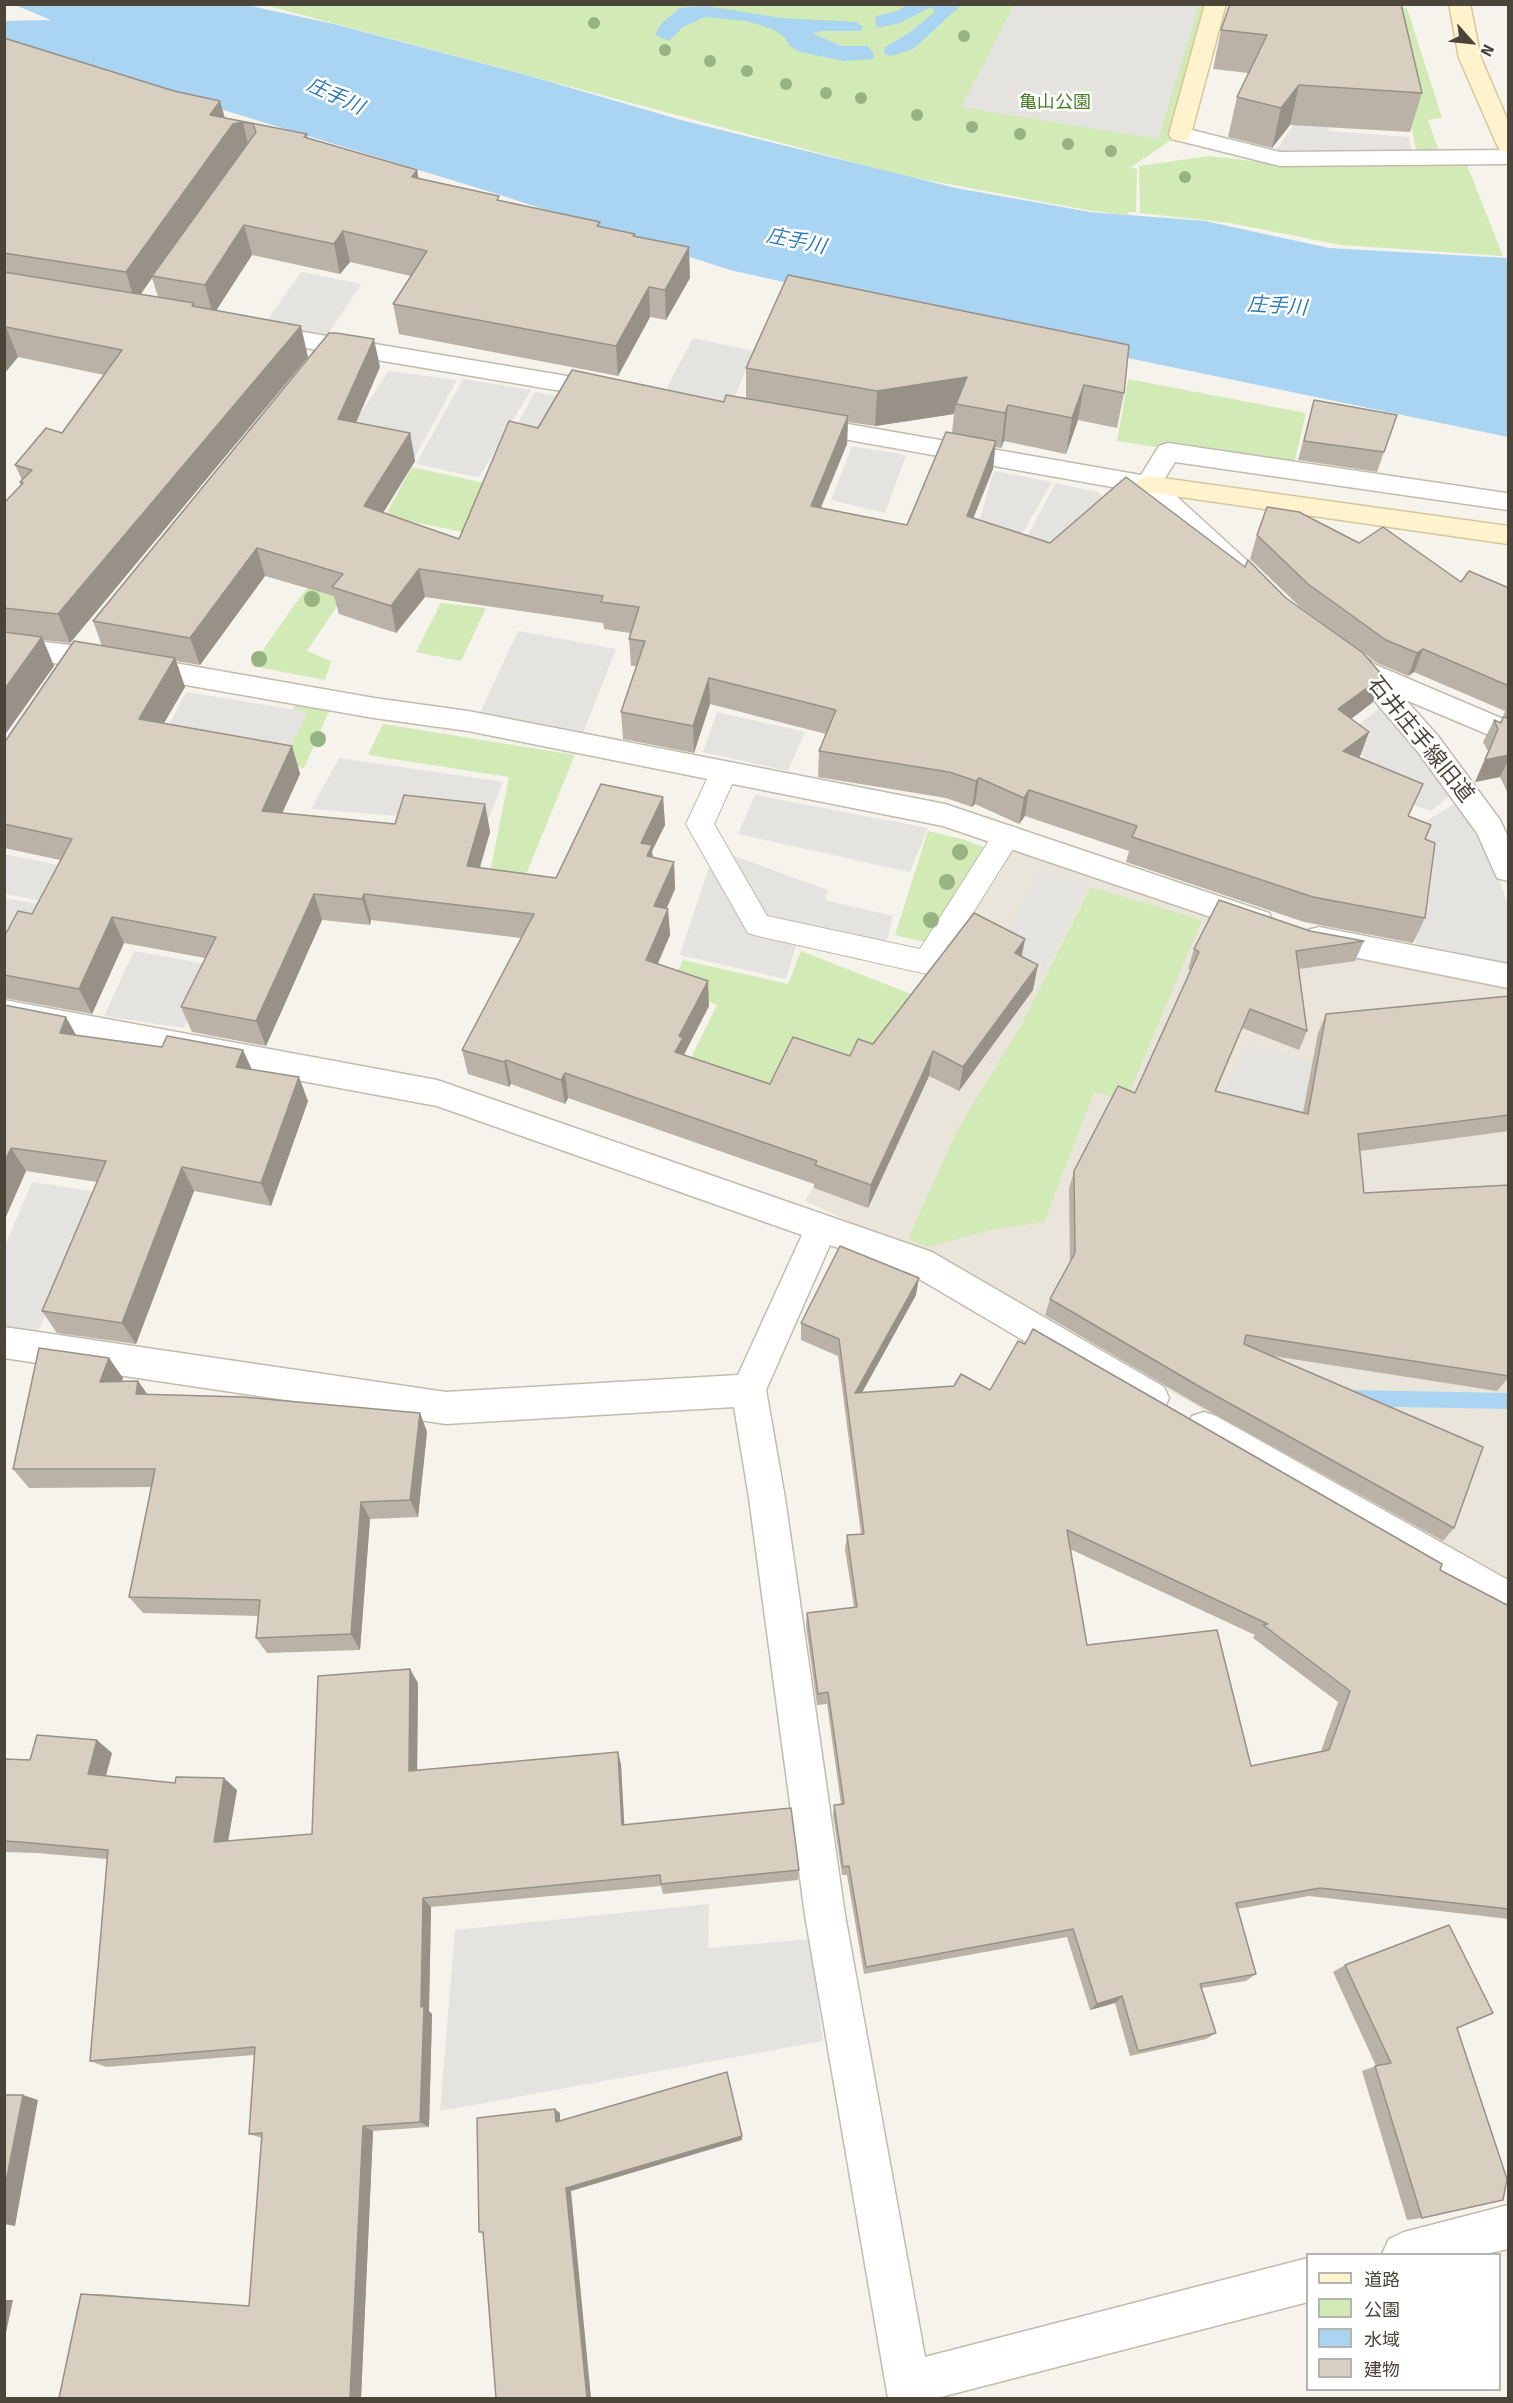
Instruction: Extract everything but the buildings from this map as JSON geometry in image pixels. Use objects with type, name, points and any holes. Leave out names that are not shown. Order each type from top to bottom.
[{"type":"street","points":[[1216,4],[1180,134],[1280,159],[1509,157]]},
{"type":"street","points":[[1459,4],[1470,58],[1509,145]]},
{"type":"street","points":[[243,330],[325,355],[628,394]]},
{"type":"street","points":[[781,420],[1148,485],[1509,535]]},
{"type":"street","points":[[1148,485],[1168,452],[1506,502]]},
{"type":"street","points":[[1148,485],[1219,548],[1265,593]]},
{"type":"street","name":"石井庄手線旧道","points":[[1327,643],[1365,671],[1428,744],[1490,828],[1509,870]]},
{"type":"street","points":[[4,647],[79,657],[363,707],[468,721],[945,815],[1287,931],[1509,976]]},
{"type":"street","points":[[1365,671],[1509,732]]},
{"type":"street","points":[[4,1013],[437,1093],[920,1262],[1182,1416],[1509,1600]]},
{"type":"street","points":[[821,1229],[749,1390],[767,1498],[825,1915],[908,2391],[1306,2281]]},
{"type":"street","points":[[4,1342],[447,1408],[749,1390]]},
{"type":"street","points":[[1408,2253],[1509,2227]]},
{"type":"lane","points":[[724,771],[700,824],[758,925],[927,962],[1007,836]]},
{"type":"shaded area","points":[[1014,5],[1199,5],[1158,139],[961,107]]},
{"type":"shaded area","points":[[1320,77],[1329,131],[1409,137],[1412,153],[1283,156],[1275,152],[1298,119]]},
{"type":"shaded area","points":[[301,272],[361,284],[326,337],[264,325]]},
{"type":"shaded area","points":[[693,338],[754,351],[731,405],[664,393]]},
{"type":"shaded area","points":[[389,371],[457,380],[415,457],[343,439]]},
{"type":"shaded area","points":[[463,379],[531,390],[480,476],[476,477],[416,464]]},
{"type":"shaded area","points":[[535,392],[573,399],[541,451],[507,444]]},
{"type":"shaded area","points":[[852,446],[906,455],[885,513],[831,500]]},
{"type":"shaded area","points":[[994,471],[1052,482],[1009,556],[972,544]]},
{"type":"shaded area","points":[[1056,483],[1097,492],[1111,503],[1048,564],[1017,555]]},
{"type":"shaded area","points":[[518,631],[616,649],[583,733],[479,715]]},
{"type":"shaded area","points":[[186,692],[308,712],[281,766],[159,745]]},
{"type":"shaded area","points":[[1384,705],[1452,794],[1431,811],[1345,781],[1365,758],[1341,738]]},
{"type":"shaded area","points":[[717,712],[805,732],[788,771],[703,752]]},
{"type":"shaded area","points":[[339,758],[503,782],[487,823],[311,809]]},
{"type":"shaded area","points":[[755,795],[928,828],[910,872],[738,834]]},
{"type":"shaded area","points":[[1455,803],[1482,831],[1508,904],[1508,969],[1414,950],[1431,868],[1417,827]]},
{"type":"shaded area","points":[[715,849],[828,890],[825,900],[893,916],[881,965],[796,945],[786,979],[680,955]]},
{"type":"shaded area","points":[[1010,849],[1300,946],[1508,988],[1508,1579],[947,1267],[805,1201]]},
{"type":"shaded area","points":[[4,854],[68,867],[46,902],[5,894]]},
{"type":"shaded area","points":[[1042,870],[1087,885],[1045,969],[997,948]]},
{"type":"shaded area","points":[[5,898],[45,905],[5,982]]},
{"type":"shaded area","points":[[134,951],[211,965],[184,1028],[104,1016]]},
{"type":"shaded area","points":[[1248,1044],[1419,1093],[1412,1140],[1214,1104]]},
{"type":"shaded area","points":[[32,1182],[98,1192],[35,1339],[5,1332],[5,1246]]},
{"type":"shaded area","points":[[709,1904],[708,1948],[810,1939],[823,2041],[440,2111],[455,1930]]},
{"type":"green space","name":"亀山公園","points":[[265,5],[1216,5],[1180,134],[1131,167],[1137,169],[1136,212],[1129,212],[1127,215],[1087,210],[905,176]]},
{"type":"green space","points":[[1392,5],[1407,8],[1442,118],[1428,120],[1439,151],[1416,150],[1392,23]]},
{"type":"green space","points":[[1209,156],[1287,165],[1467,165],[1503,256],[1341,245],[1230,223],[1140,213],[1139,166]]},
{"type":"green space","points":[[1128,379],[1306,413],[1293,468],[1117,441]]},
{"type":"green space","points":[[412,467],[539,495],[467,533],[385,516]]},
{"type":"green space","points":[[359,520],[388,530],[307,651],[331,661],[325,680],[252,666],[292,608]]},
{"type":"green space","points":[[441,603],[486,608],[461,661],[416,652]]},
{"type":"green space","points":[[297,703],[330,709],[304,768],[264,759]]},
{"type":"green space","points":[[383,724],[575,755],[517,896],[487,888],[509,777],[368,755]]},
{"type":"green space","points":[[928,831],[962,839],[989,849],[933,944],[895,935]]},
{"type":"green space","points":[[1091,887],[1202,920],[1126,1100],[1094,1092],[1044,1222],[990,1230],[928,1247],[908,1239],[959,1127],[1022,1024]]},
{"type":"green space","points":[[801,951],[911,994],[872,1066],[766,1102],[684,1072],[717,1005],[671,986],[683,960],[788,984]]},
{"type":"water","name":"庄手川","points":[[15,5],[246,5],[334,24],[530,76],[681,120],[956,188],[1090,212],[1205,221],[1329,248],[1508,258],[1508,437],[1075,347],[730,270],[494,193],[5,43],[4,21],[51,20]]},
{"type":"water","points":[[906,5],[961,5],[913,49],[891,56],[885,54],[884,48],[909,33],[935,12],[931,7],[900,23],[877,28],[875,20],[877,16],[898,11]]},
{"type":"water","points":[[706,6],[782,18],[856,22],[863,27],[861,31],[812,33],[841,46],[867,46],[873,52],[874,59],[844,61],[800,52],[791,47],[784,37],[773,29],[746,21],[705,17],[683,27],[669,41],[655,35],[661,24],[680,8]]},
{"type":"waterway","points":[[1346,1398],[1508,1401]]}]
